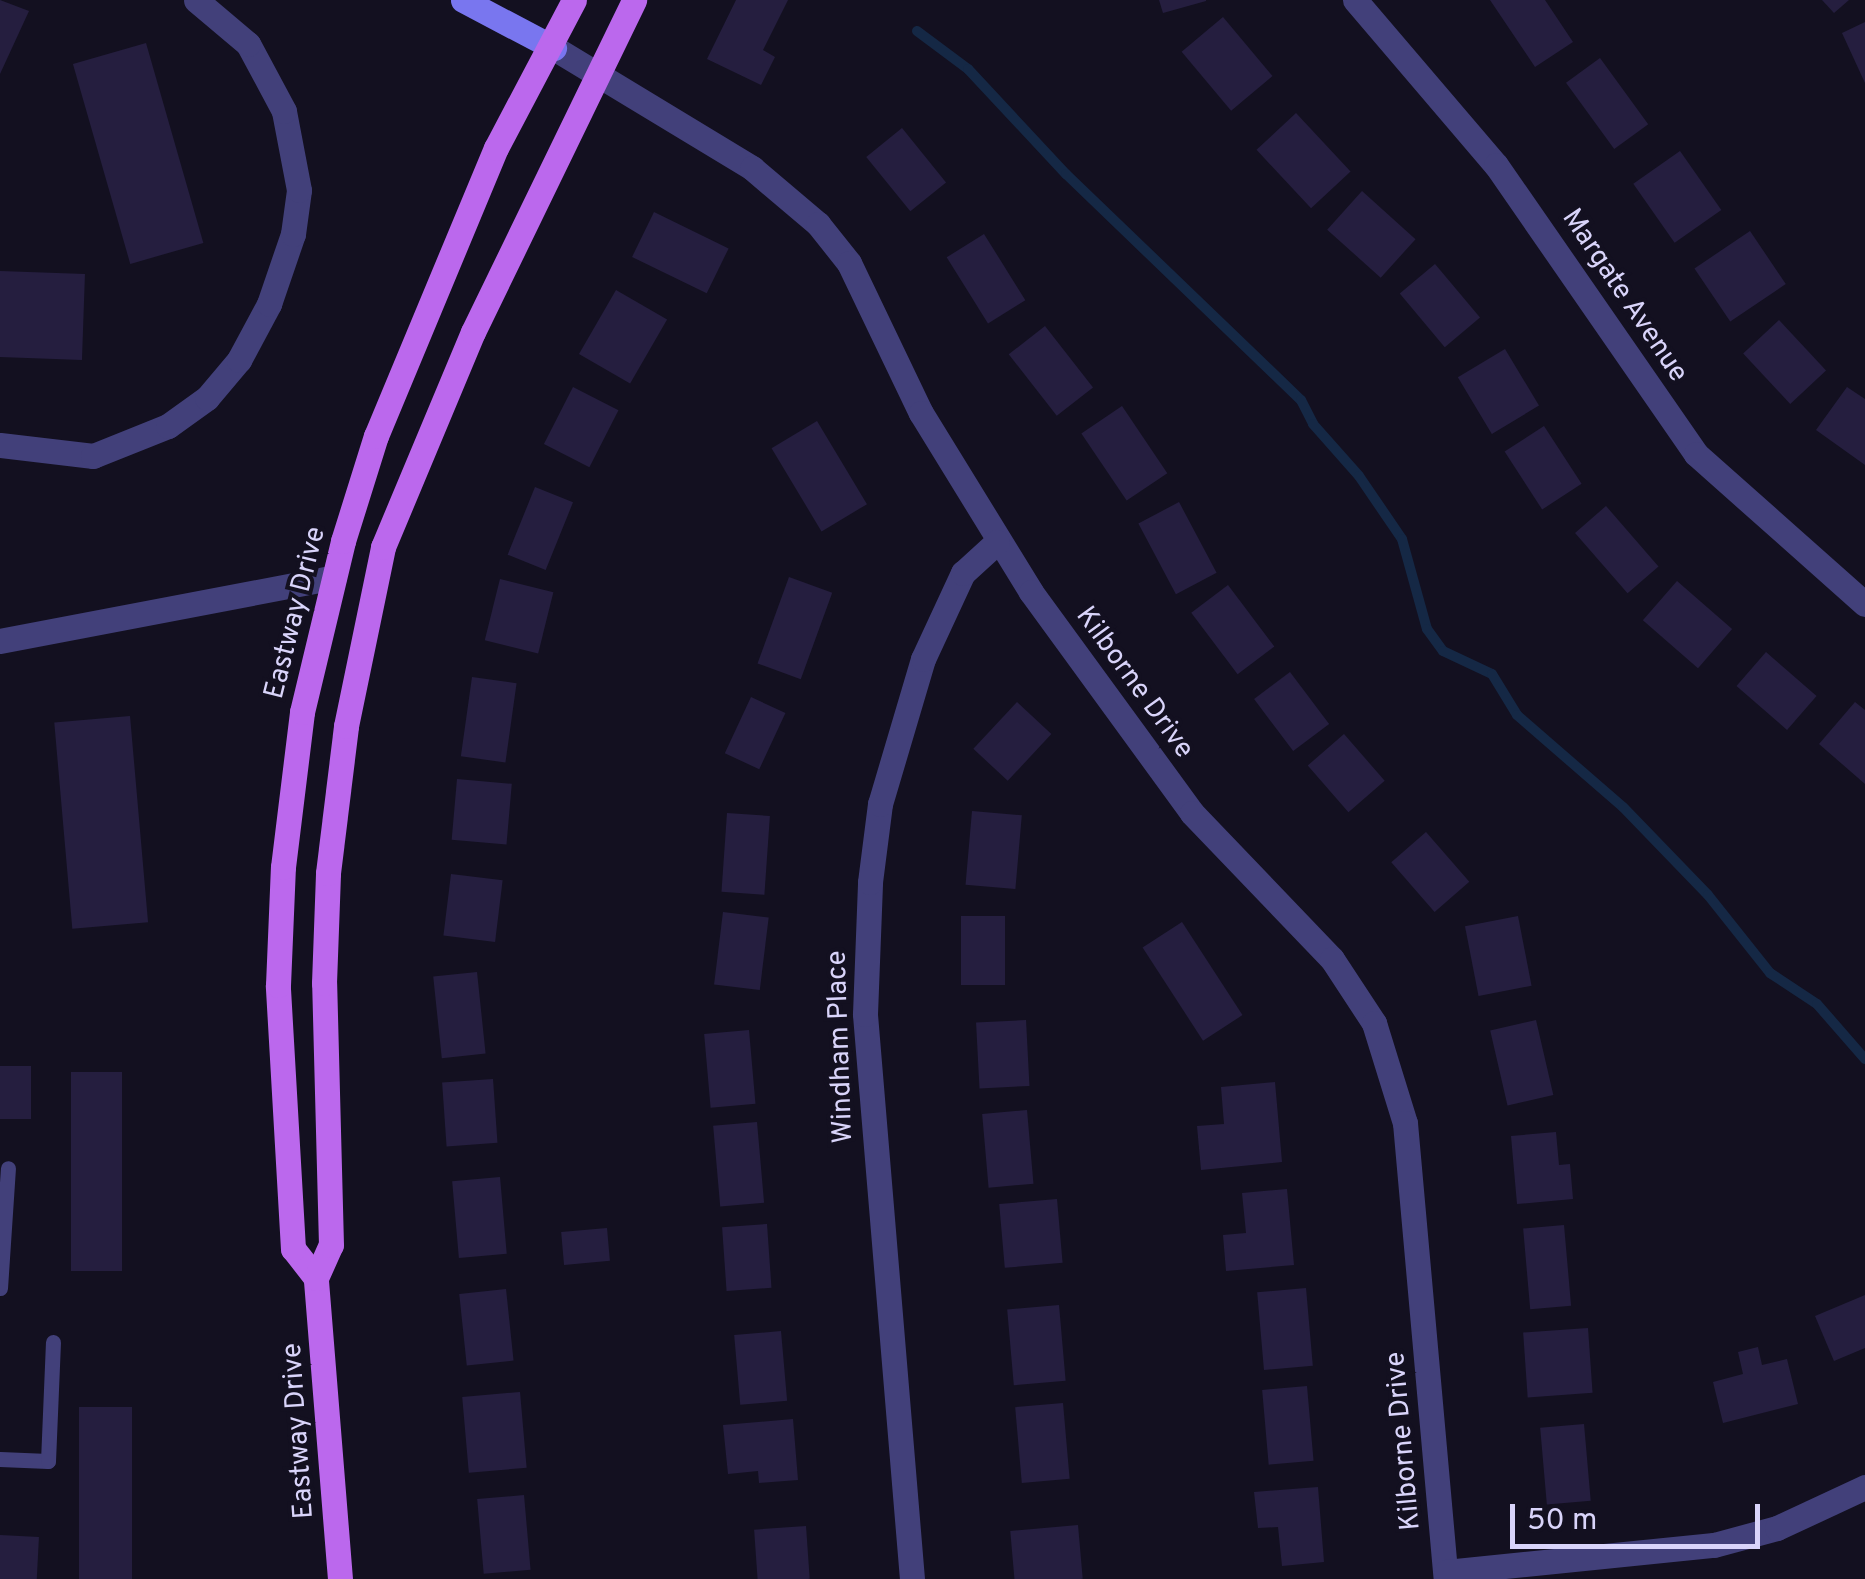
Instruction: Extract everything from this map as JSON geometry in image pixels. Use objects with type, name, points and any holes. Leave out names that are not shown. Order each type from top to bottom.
[{"type":"main road","name":"Eastway Drive","points":[[316,1278],[293,1250],[278,929],[302,712],[334,577],[376,436],[426,308],[496,148],[554,48],[574,0]]},
{"type":"main road","name":"Eastway Drive","points":[[340,1579],[316,1278],[331,1245],[325,1108],[328,873],[346,726],[374,582],[473,332],[602,77],[634,0]]},
{"type":"street","points":[[0,445],[93,456],[168,426],[207,398],[239,360],[268,304],[293,234],[299,190],[284,111],[248,44],[196,0]]},
{"type":"street","name":"Kilborne Drive","points":[[463,0],[554,48],[752,168],[818,224],[855,274],[922,412],[996,542],[1192,813],[1332,959],[1374,1023],[1405,1123],[1446,1576]]},
{"type":"street","name":"Margate Avenue","points":[[1355,0],[1525,203],[1696,454],[1743,502],[1865,604]]},
{"type":"street","name":"Windham Place","points":[[912,1579],[865,1014],[870,882],[880,804],[924,659],[963,573],[996,542]]},
{"type":"street","points":[[0,641],[334,577]]},
{"type":"street","points":[[1446,1576],[1714,1545],[1777,1528],[1865,1486]]},
{"type":"lane","points":[[0,1288],[8,1168]]},
{"type":"lane","points":[[0,1459],[48,1462],[52,1342]]},
{"type":"building","points":[[0,0],[29,11],[0,74]]},
{"type":"building","points":[[736,0],[788,0],[763,50],[775,57],[761,85],[707,59]]},
{"type":"building","points":[[1159,0],[1206,0],[1206,1],[1163,13]]},
{"type":"building","points":[[1490,0],[1545,0],[1573,42],[1535,67]]},
{"type":"building","points":[[1822,0],[1849,0],[1834,13]]},
{"type":"building","points":[[1223,17],[1272,76],[1231,111],[1182,52]]},
{"type":"building","points":[[1865,22],[1865,83],[1842,33]]},
{"type":"building","points":[[146,43],[203,243],[130,264],[73,64]]},
{"type":"building","points":[[1600,58],[1648,124],[1614,149],[1566,83]]},
{"type":"building","points":[[1296,113],[1351,172],[1311,208],[1257,150]]},
{"type":"building","points":[[902,128],[946,182],[910,211],[866,157]]},
{"type":"building","points":[[1680,151],[1721,210],[1675,243],[1633,184]]},
{"type":"building","points":[[1362,191],[1416,239],[1381,278],[1327,230]]},
{"type":"building","points":[[654,212],[729,248],[707,293],[632,257]]},
{"type":"building","points":[[1750,231],[1786,284],[1730,322],[1694,268]]},
{"type":"building","points":[[984,234],[1025,300],[988,323],[947,257]]},
{"type":"building","points":[[1435,264],[1480,318],[1445,347],[1400,294]]},
{"type":"building","points":[[0,271],[85,274],[82,360],[0,357]]},
{"type":"building","points":[[616,290],[667,320],[630,384],[579,354]]},
{"type":"building","points":[[1779,320],[1826,370],[1790,404],[1743,353]]},
{"type":"building","points":[[1045,326],[1093,387],[1057,416],[1009,354]]},
{"type":"building","points":[[1505,349],[1539,406],[1492,434],[1458,377]]},
{"type":"building","points":[[573,387],[618,410],[589,467],[544,444]]},
{"type":"building","points":[[1847,387],[1865,399],[1865,465],[1816,430]]},
{"type":"building","points":[[1122,406],[1167,473],[1127,501],[1081,433]]},
{"type":"building","points":[[817,421],[867,504],[822,531],[772,448]]},
{"type":"building","points":[[1544,426],[1582,484],[1542,509],[1505,452]]},
{"type":"building","points":[[535,487],[573,502],[546,570],[508,555]]},
{"type":"building","points":[[1179,502],[1217,573],[1176,594],[1138,524]]},
{"type":"building","points":[[1606,506],[1658,566],[1628,593],[1575,533]]},
{"type":"building","points":[[789,577],[832,593],[801,679],[758,663]]},
{"type":"building","points":[[500,579],[553,592],[538,653],[485,640]]},
{"type":"building","points":[[1677,581],[1732,629],[1698,668],[1643,620]]},
{"type":"building","points":[[1228,585],[1274,646],[1238,674],[1191,613]]},
{"type":"building","points":[[1766,652],[1817,696],[1787,730],[1736,686]]},
{"type":"building","points":[[1290,672],[1329,724],[1293,751],[1254,699]]},
{"type":"building","points":[[472,677],[517,683],[505,762],[461,756]]},
{"type":"building","points":[[751,697],[785,713],[759,769],[725,753]]},
{"type":"building","points":[[1017,702],[1051,734],[1008,781],[973,749]]},
{"type":"building","points":[[1855,702],[1865,710],[1865,784],[1819,744]]},
{"type":"building","points":[[130,716],[148,922],[72,929],[54,723]]},
{"type":"building","points":[[1344,734],[1385,781],[1348,812],[1308,765]]},
{"type":"building","points":[[457,779],[512,784],[506,845],[452,840]]},
{"type":"building","points":[[972,811],[1022,815],[1015,889],[966,885]]},
{"type":"building","points":[[727,813],[770,816],[764,895],[721,892]]},
{"type":"building","points":[[1426,832],[1469,882],[1435,912],[1391,862]]},
{"type":"building","points":[[451,874],[503,880],[495,942],[443,936]]},
{"type":"building","points":[[723,912],[769,918],[760,990],[714,984]]},
{"type":"building","points":[[961,916],[1005,916],[1005,985],[961,985]]},
{"type":"building","points":[[1518,916],[1532,986],[1479,996],[1465,926]]},
{"type":"building","points":[[1182,922],[1242,1015],[1203,1041],[1143,948]]},
{"type":"building","points":[[477,972],[486,1054],[442,1058],[433,977]]},
{"type":"building","points":[[1026,1020],[1029,1086],[980,1089],[976,1023]]},
{"type":"building","points":[[1536,1020],[1553,1095],[1508,1106],[1490,1031]]},
{"type":"building","points":[[749,1030],[755,1104],[711,1108],[704,1034]]},
{"type":"building","points":[[0,1066],[31,1066],[31,1119],[0,1119]]},
{"type":"building","points":[[71,1072],[122,1072],[122,1271],[71,1271]]},
{"type":"building","points":[[493,1079],[497,1143],[447,1146],[442,1083]]},
{"type":"building","points":[[1275,1082],[1282,1162],[1201,1170],[1197,1126],[1224,1124],[1221,1087]]},
{"type":"building","points":[[1027,1110],[1033,1184],[989,1188],[982,1114]]},
{"type":"building","points":[[757,1122],[764,1203],[720,1207],[713,1126]]},
{"type":"building","points":[[1556,1132],[1559,1165],[1570,1164],[1573,1199],[1517,1204],[1511,1136]]},
{"type":"building","points":[[500,1177],[507,1254],[459,1258],[452,1181]]},
{"type":"building","points":[[1287,1189],[1294,1265],[1226,1271],[1223,1235],[1246,1233],[1242,1193]]},
{"type":"building","points":[[1057,1199],[1063,1263],[1005,1268],[999,1204]]},
{"type":"building","points":[[767,1224],[771,1288],[727,1291],[722,1227]]},
{"type":"building","points":[[1564,1225],[1571,1306],[1530,1309],[1523,1229]]},
{"type":"building","points":[[607,1228],[610,1261],[564,1265],[561,1232]]},
{"type":"building","points":[[1306,1288],[1313,1366],[1264,1370],[1257,1292]]},
{"type":"building","points":[[506,1289],[514,1361],[467,1366],[459,1294]]},
{"type":"building","points":[[1865,1295],[1865,1348],[1834,1361],[1815,1316]]},
{"type":"building","points":[[1059,1305],[1066,1381],[1014,1385],[1007,1310]]},
{"type":"building","points":[[1588,1328],[1593,1393],[1528,1397],[1523,1333]]},
{"type":"building","points":[[781,1331],[787,1401],[740,1405],[734,1335]]},
{"type":"building","points":[[1758,1347],[1762,1365],[1787,1359],[1798,1404],[1723,1423],[1713,1382],[1743,1374],[1738,1352]]},
{"type":"building","points":[[1307,1386],[1314,1461],[1269,1465],[1262,1390]]},
{"type":"building","points":[[520,1392],[527,1468],[469,1473],[462,1397]]},
{"type":"building","points":[[1063,1403],[1070,1479],[1022,1483],[1015,1407]]},
{"type":"building","points":[[79,1407],[132,1407],[132,1579],[79,1579]]},
{"type":"building","points":[[793,1419],[798,1480],[759,1483],[758,1471],[728,1474],[723,1425]]},
{"type":"building","points":[[1584,1424],[1591,1501],[1547,1505],[1540,1428]]},
{"type":"building","points":[[1318,1487],[1324,1562],[1282,1566],[1278,1527],[1258,1528],[1254,1492]]},
{"type":"building","points":[[524,1495],[531,1570],[484,1574],[477,1499]]},
{"type":"building","points":[[1078,1525],[1083,1579],[1014,1579],[1010,1531]]},
{"type":"building","points":[[806,1526],[810,1579],[758,1579],[754,1530]]},
{"type":"building","points":[[0,1535],[39,1537],[37,1579],[0,1579]]},
{"type":"waterway","points":[[917,31],[968,69],[1066,174],[1301,400],[1313,424],[1359,476],[1402,539],[1427,629],[1443,651],[1492,674],[1517,715],[1623,807],[1708,895],[1770,973],[1817,1004],[1865,1059]]}]
